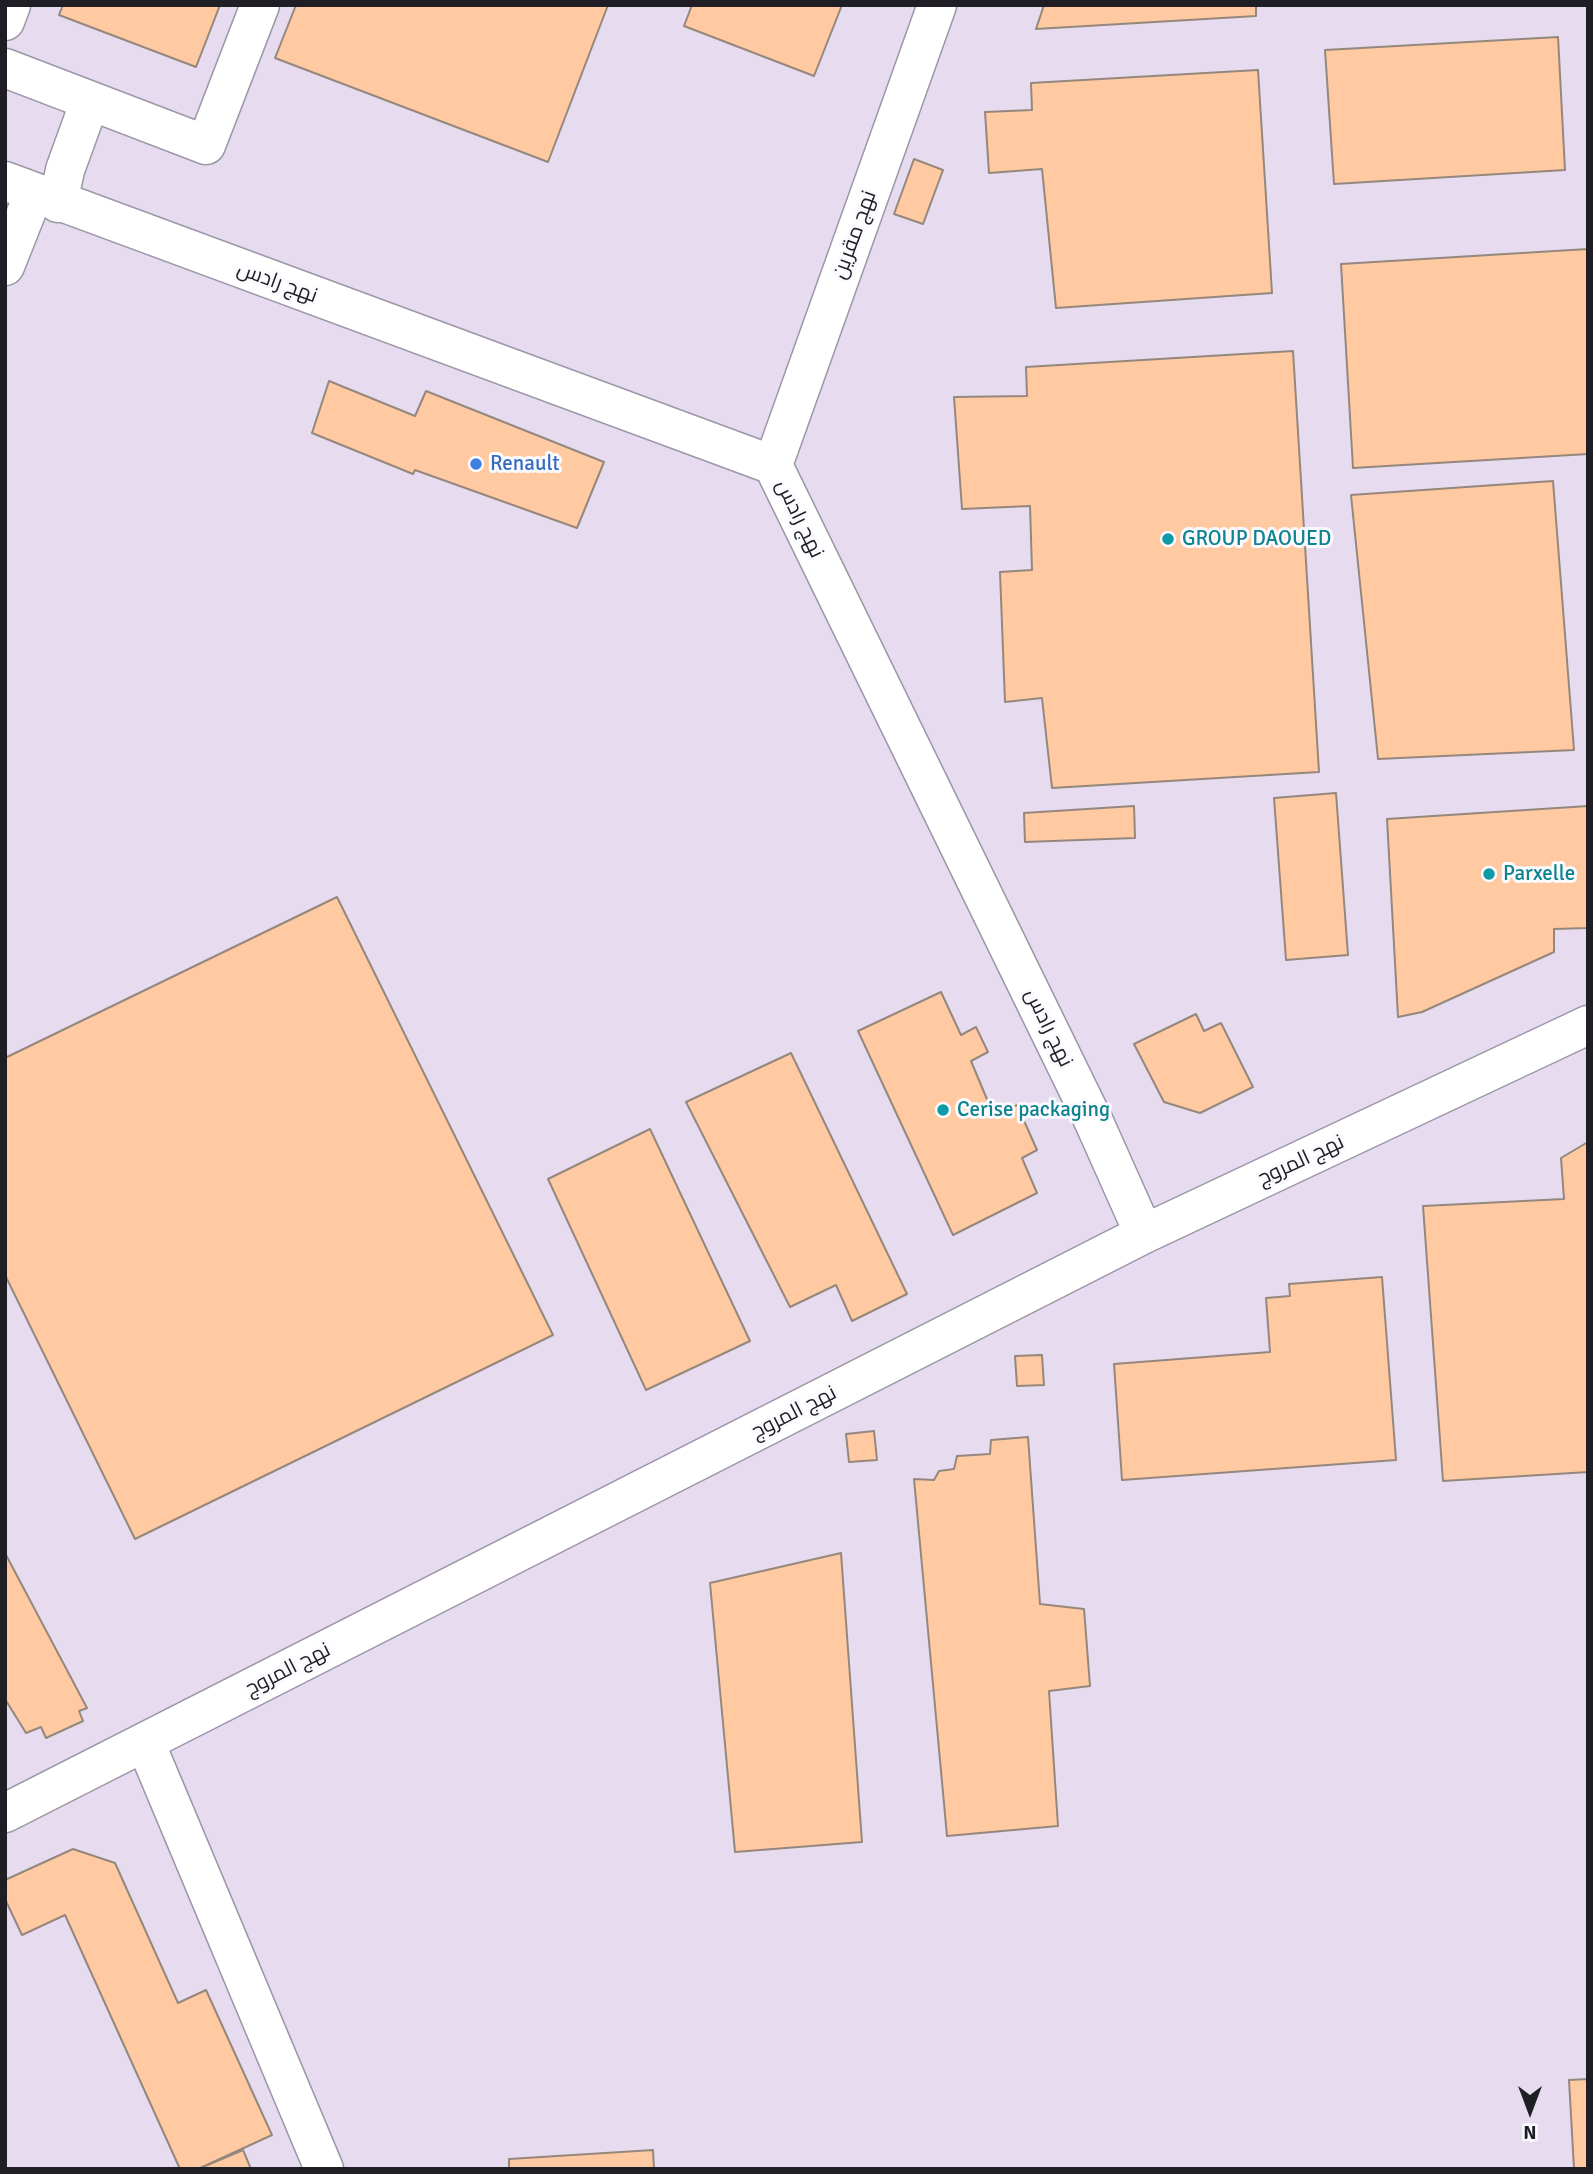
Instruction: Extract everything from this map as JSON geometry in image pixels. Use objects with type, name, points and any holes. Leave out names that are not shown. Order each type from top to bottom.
[{"type":"lane","points":[[5,21],[11,5]]},
{"type":"lane","points":[[5,68],[206,145],[260,5]]},
{"type":"lane","name":"نهج مقرين","points":[[773,465],[937,5]]},
{"type":"lane","points":[[5,266],[32,192],[65,170],[90,101]]},
{"type":"lane","name":"نهج رادس","points":[[32,192],[773,465],[1094,1122],[1144,1234]]},
{"type":"lane","name":"نهج المروج","points":[[5,1813],[1144,1234],[1588,1025]]},
{"type":"lane","points":[[145,1742],[324,2169]]},
{"type":"shaded area","points":[[5,5],[1588,5],[1588,2169],[5,2169]]},
{"type":"building","points":[[63,5],[220,5],[196,67],[59,15]]},
{"type":"building","points":[[296,5],[608,5],[548,162],[275,58]]},
{"type":"building","points":[[692,5],[842,5],[814,76],[684,26]]},
{"type":"building","points":[[1044,5],[1256,5],[1256,16],[1036,29]]},
{"type":"building","points":[[1558,37],[1565,170],[1334,184],[1325,50]]},
{"type":"building","points":[[1258,70],[1272,293],[1056,308],[1042,169],[989,173],[985,112],[1032,110],[1031,83]]},
{"type":"building","points":[[914,159],[943,170],[923,224],[894,214]]},
{"type":"building","points":[[1588,249],[1588,454],[1353,468],[1341,264]]},
{"type":"building","name":"GROUP DAOUED","points":[[1293,351],[1319,772],[1052,788],[1042,698],[1005,702],[1000,572],[1032,570],[1030,506],[962,509],[954,397],[1027,396],[1026,367]]},
{"type":"building","points":[[329,381],[415,416],[426,391],[604,462],[577,528],[415,470],[413,474],[312,433]]},
{"type":"building","points":[[1553,481],[1574,750],[1378,759],[1351,495]]},
{"type":"building","points":[[1336,793],[1348,955],[1286,960],[1274,798]]},
{"type":"building","points":[[1134,806],[1135,838],[1025,842],[1024,813]]},
{"type":"building","name":"Parxelle","points":[[1588,806],[1588,928],[1554,929],[1554,952],[1422,1012],[1398,1017],[1387,819]]},
{"type":"building","points":[[337,897],[553,1335],[135,1539],[5,1275],[5,1058]]},
{"type":"building","name":"Cerise packaging","points":[[941,992],[961,1035],[976,1027],[988,1052],[971,1061],[994,1116],[1017,1105],[1037,1150],[1022,1158],[1037,1193],[953,1235],[858,1031]]},
{"type":"building","points":[[1196,1014],[1204,1031],[1221,1023],[1253,1087],[1200,1113],[1164,1102],[1134,1044]]},
{"type":"building","points":[[791,1053],[907,1294],[852,1321],[836,1285],[790,1307],[686,1102]]},
{"type":"building","points":[[650,1129],[750,1341],[646,1390],[548,1179]]},
{"type":"building","points":[[1588,1142],[1588,1472],[1443,1481],[1423,1206],[1564,1199],[1561,1158]]},
{"type":"building","points":[[1382,1277],[1396,1460],[1122,1480],[1114,1364],[1270,1352],[1266,1298],[1290,1296],[1289,1284]]},
{"type":"building","points":[[1042,1355],[1044,1385],[1017,1386],[1015,1356]]},
{"type":"building","points":[[874,1431],[877,1460],[849,1462],[846,1434]]},
{"type":"building","points":[[1028,1437],[1040,1604],[1084,1609],[1090,1686],[1049,1691],[1058,1826],[947,1836],[914,1479],[934,1480],[939,1471],[954,1469],[957,1456],[990,1454],[991,1440]]},
{"type":"building","points":[[5,1553],[87,1708],[79,1711],[83,1721],[46,1738],[41,1727],[26,1733],[5,1699]]},
{"type":"building","points":[[841,1553],[862,1842],[735,1852],[710,1583]]},
{"type":"building","points":[[73,1849],[115,1863],[178,2003],[206,1990],[272,2135],[198,2169],[180,2169],[65,1915],[22,1935],[5,1899],[5,1880]]},
{"type":"building","points":[[1588,2079],[1588,2169],[1574,2169],[1569,2080]]},
{"type":"building","points":[[243,2150],[251,2169],[198,2169]]},
{"type":"building","points":[[653,2150],[654,2169],[509,2169],[509,2159]]},
{"type":"place","name":"Renault","points":[[476,464]]},
{"type":"place","name":"GROUP DAOUED","points":[[1168,539]]},
{"type":"place","name":"Parxelle","points":[[1489,874]]},
{"type":"place","name":"Cerise packaging","points":[[943,1110]]}]
